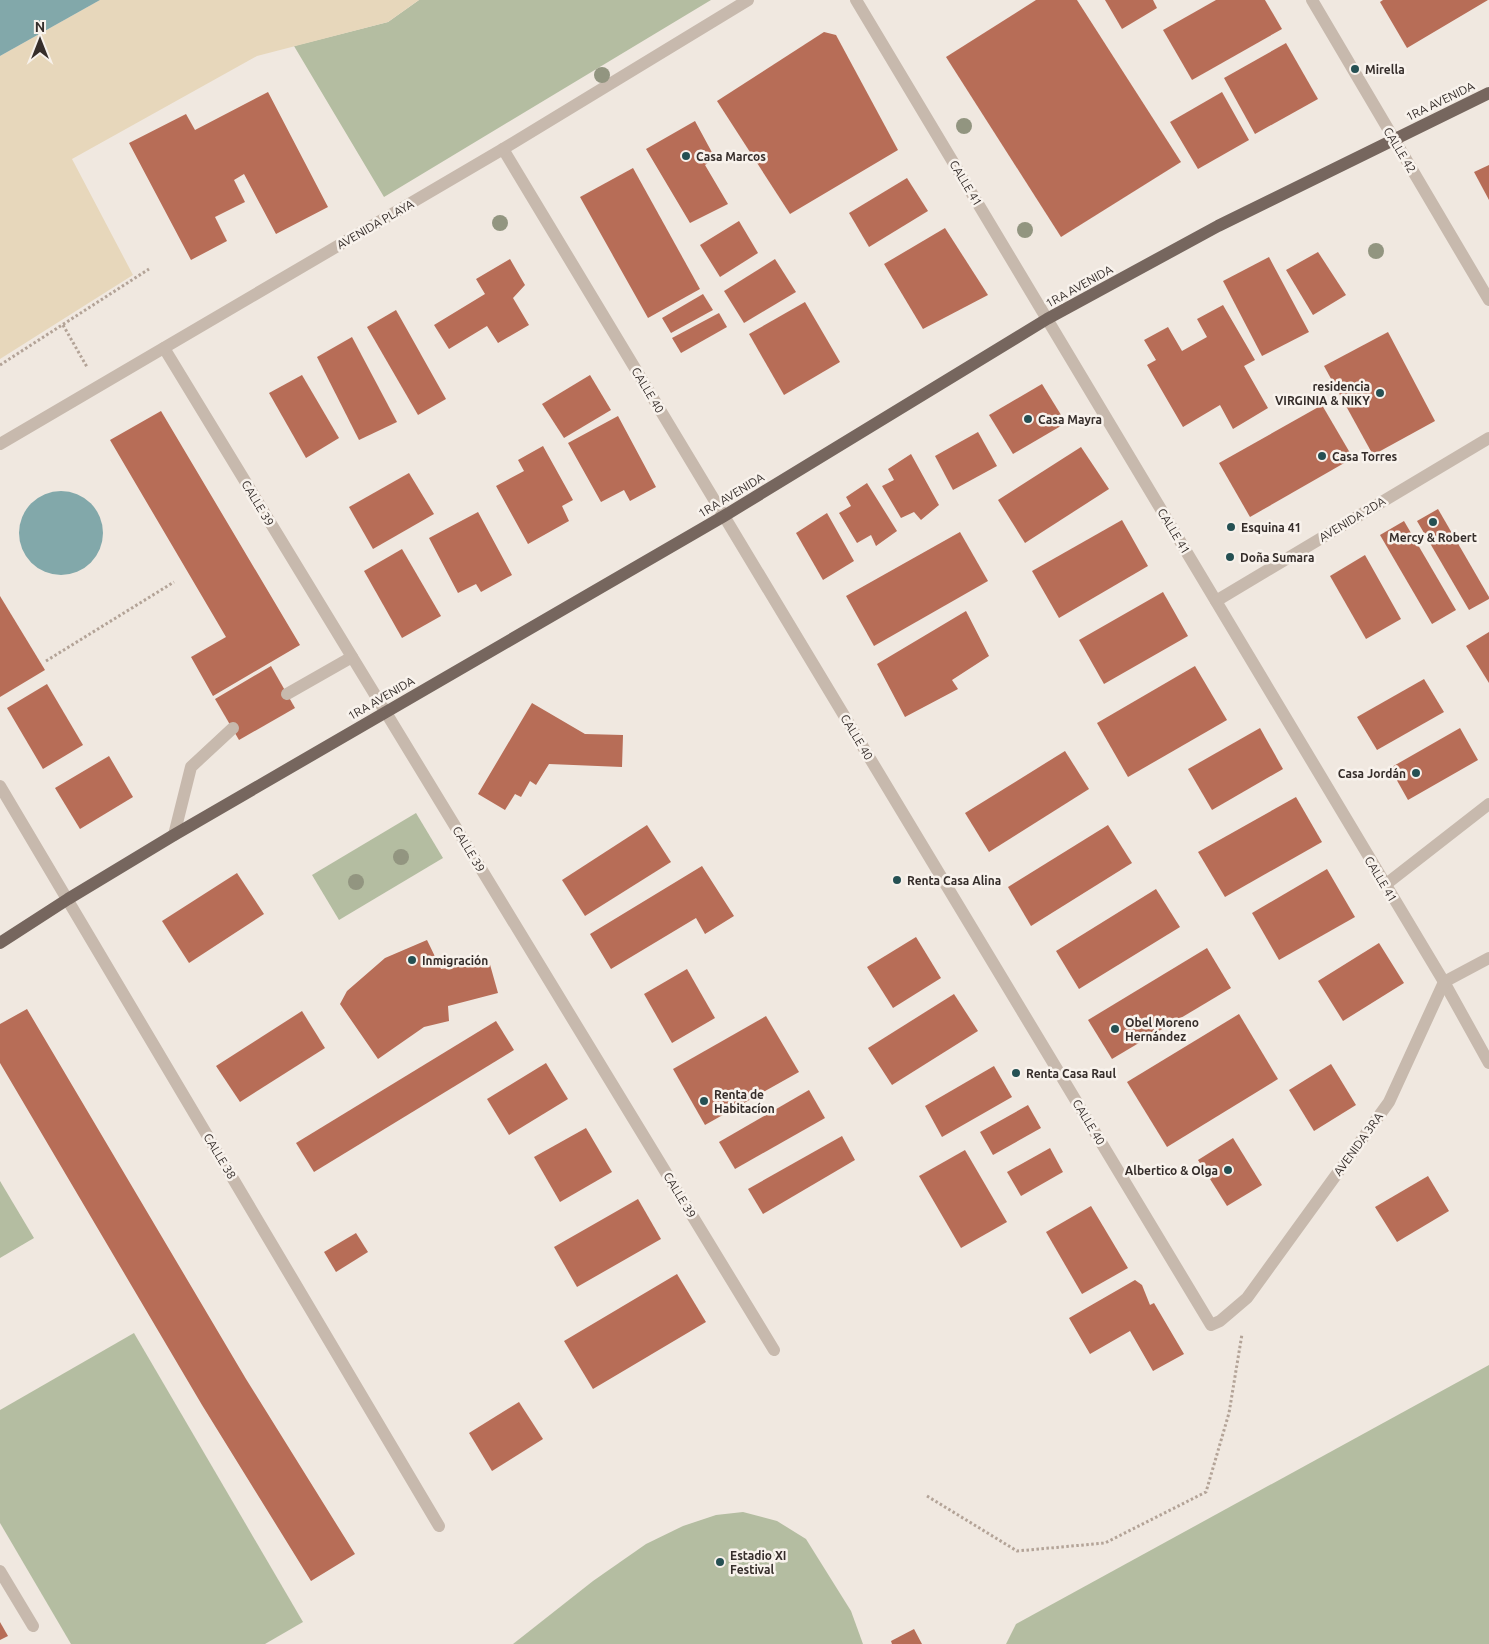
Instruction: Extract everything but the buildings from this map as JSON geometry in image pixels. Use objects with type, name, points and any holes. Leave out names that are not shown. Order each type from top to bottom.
[{"type":"main road","name":"1RA AVENIDA","points":[[0,943],[68,899],[174,835],[724,516],[1047,319],[1218,226],[1489,93]]},
{"type":"street","name":"AVENIDA PLAYA","points":[[0,444],[503,149],[748,0]]},
{"type":"street","name":"CALLE 41","points":[[856,0],[1444,982],[1489,1063]]},
{"type":"street","name":"CALLE 42","points":[[1312,0],[1489,300]]},
{"type":"street","name":"CALLE 40","points":[[503,149],[1211,1325]]},
{"type":"street","name":"CALLE 39","points":[[164,348],[774,1350]]},
{"type":"street","name":"AVENIDA 2DA","points":[[1216,601],[1489,438]]},
{"type":"street","points":[[287,694],[352,657]]},
{"type":"street","points":[[174,835],[191,767],[232,728]]},
{"type":"street","name":"CALLE 38","points":[[0,786],[438,1526]]},
{"type":"street","points":[[1385,885],[1489,804]]},
{"type":"street","points":[[1444,982],[1489,958]]},
{"type":"street","name":"AVENIDA 3RA","points":[[1211,1325],[1220,1322],[1247,1298],[1388,1102],[1444,982]]},
{"type":"street","points":[[0,1571],[33,1626]]},
{"type":"path","points":[[0,365],[148,269]]},
{"type":"path","points":[[63,325],[98,386]]},
{"type":"path","points":[[46,661],[174,582]]},
{"type":"path","points":[[927,1496],[1016,1551],[1106,1543],[1206,1492],[1230,1413],[1247,1298]]},
{"type":"green space","points":[[419,0],[711,0],[384,197],[294,46],[388,22]]},
{"type":"green space","points":[[416,813],[443,858],[339,920],[312,875]]},
{"type":"green space","points":[[0,1181],[34,1238],[0,1258]]},
{"type":"green space","points":[[134,1333],[303,1622],[265,1644],[71,1644],[0,1523],[0,1410]]},
{"type":"green space","points":[[1489,1365],[1489,1644],[1006,1644],[1016,1624]]},
{"type":"green space","name":"Estadio XI Festival","points":[[743,1512],[777,1521],[806,1539],[851,1611],[863,1644],[513,1644],[593,1581],[646,1544],[683,1526],[716,1515]]},
{"type":"sand","points":[[100,0],[419,0],[388,22],[257,56],[72,159],[133,275],[0,359],[0,56]]},
{"type":"water","points":[[0,0],[100,0],[0,56]]},
{"type":"water","points":[[61,491],[77,494],[91,503],[100,517],[103,533],[100,549],[91,563],[77,572],[61,575],[45,572],[31,563],[22,549],[19,533],[22,517],[31,503],[45,494]]},
{"type":"place","name":"Mirella","points":[[1355,69]]},
{"type":"place","name":"Casa Marcos","points":[[686,156]]},
{"type":"place","name":"residencia VIRGINIA & NIKY","points":[[1380,393]]},
{"type":"place","name":"Casa Mayra","points":[[1028,419]]},
{"type":"place","name":"Casa Torres","points":[[1322,456]]},
{"type":"place","name":"Mercy & Robert","points":[[1433,522]]},
{"type":"place","name":"Esquina 41","points":[[1231,527]]},
{"type":"place","name":"Doña Sumara","points":[[1230,557]]},
{"type":"place","name":"Casa Jordán","points":[[1416,773]]},
{"type":"place","name":"Renta Casa Alina","points":[[897,880]]},
{"type":"place","name":"Inmigración","points":[[412,960]]},
{"type":"place","name":"Obel Moreno Hernández","points":[[1115,1029]]},
{"type":"place","name":"Renta Casa Raul","points":[[1016,1073]]},
{"type":"place","name":"Renta de Habitacíon","points":[[704,1101]]},
{"type":"place","name":"Albertico & Olga","points":[[1228,1170]]},
{"type":"place","name":"Estadio XI Festival","points":[[720,1562]]}]
